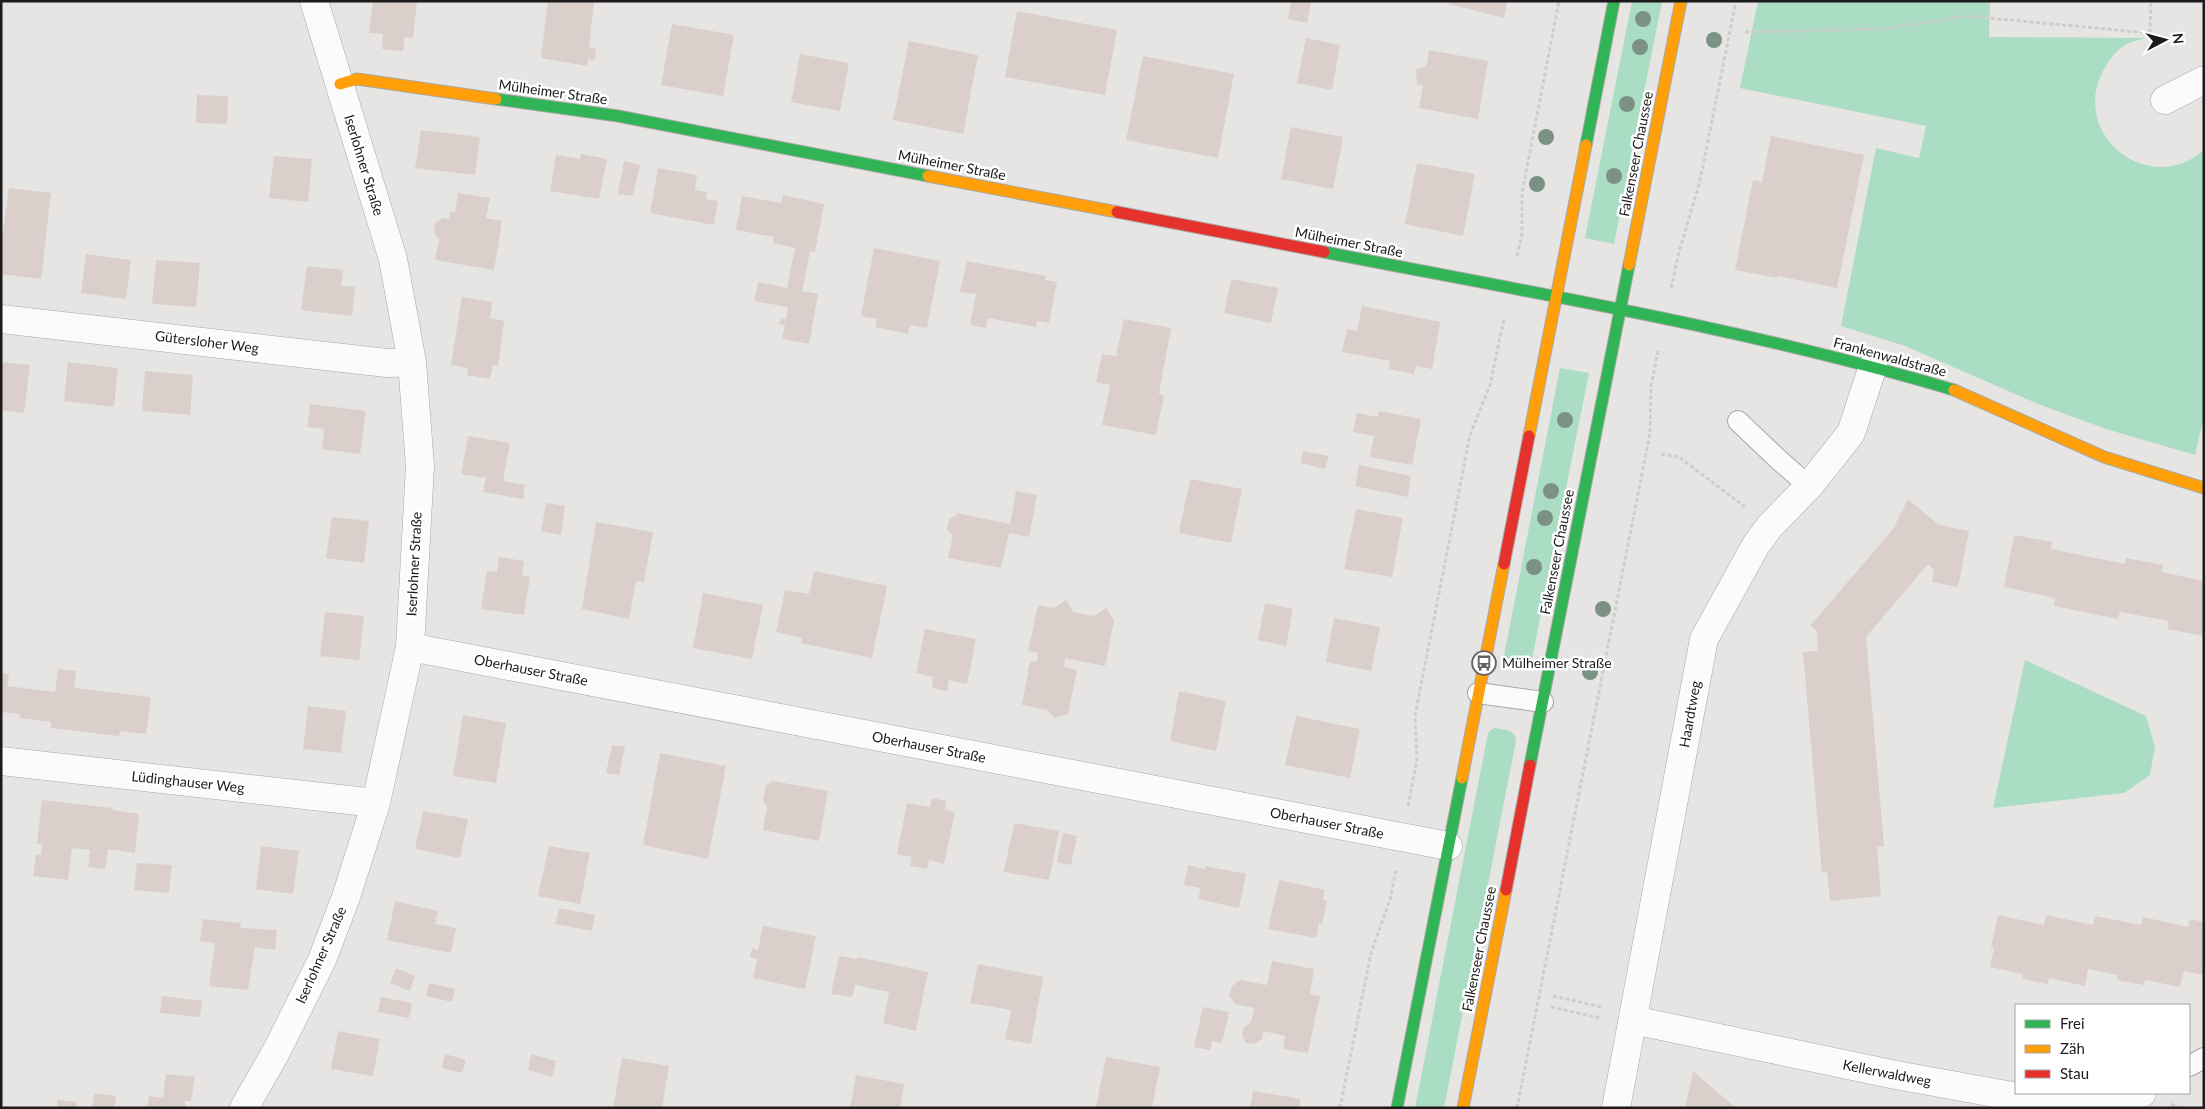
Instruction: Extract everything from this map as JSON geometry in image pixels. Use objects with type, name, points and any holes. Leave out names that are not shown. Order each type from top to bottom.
[{"type":"main road","points":[[1396,1108],[1614,1]]},
{"type":"main road","name":"Falkenseer Chaussee","points":[[1463,1108],[1681,1]]},
{"type":"main road","name":"Mülheimer Straße","points":[[340,84],[357,79],[618,116],[1556,297]]},
{"type":"main road","name":"Frankenwaldstraße","points":[[1556,297],[1873,366],[1962,392],[2104,457],[2204,488]]},
{"type":"street","name":"Iserlohner Straße","points":[[244,1108],[276,1052],[322,960],[346,897],[376,803],[410,647],[420,466],[412,362],[393,259],[314,1]]},
{"type":"street","points":[[2165,100],[2204,80]]},
{"type":"street","name":"Gütersloher Weg","points":[[1,319],[387,363],[412,362]]},
{"type":"street","name":"Haardtweg","points":[[1616,1108],[1704,639],[1756,546],[1770,526],[1809,486],[1852,433],[1873,366]]},
{"type":"street","name":"Oberhauser Straße","points":[[410,647],[1448,846]]},
{"type":"street","name":"Lüdinghauser Weg","points":[[1,761],[376,803]]},
{"type":"street","name":"Kellerwaldweg","points":[[1633,1020],[1896,1075],[2072,1107],[2138,1094]]},
{"type":"lane","points":[[1738,421],[1809,486]]},
{"type":"lane","points":[[1478,693],[1543,702]]},
{"type":"lane","points":[[2190,1065],[2204,1058]]},
{"type":"path","points":[[1522,234],[1522,193],[1560,1]]},
{"type":"path","points":[[1679,252],[1700,181],[1736,1]]},
{"type":"path","points":[[2151,1],[2150,33],[2154,45]]},
{"type":"path","points":[[1745,32],[1884,29],[1966,16],[2150,33]]},
{"type":"path","points":[[1413,785],[1417,760],[1415,716],[1470,434],[1490,385],[1498,351]]},
{"type":"path","points":[[1517,1108],[1650,433],[1651,386]]},
{"type":"path","points":[[1661,454],[1679,457],[1770,526]]},
{"type":"path","points":[[1340,1108],[1371,953],[1390,900]]},
{"type":"path","points":[[1554,996],[1633,1020]]},
{"type":"path","points":[[1551,1007],[1633,1020]]},
{"type":"green space","points":[[1632,1],[1662,1],[1614,244],[1585,238]]},
{"type":"green space","points":[[1758,1],[1990,1],[1989,37],[2145,38],[2129,43],[2121,48],[2112,56],[2104,69],[2096,93],[2097,116],[2105,136],[2120,152],[2138,163],[2160,167],[2182,163],[2204,150],[2204,416],[2195,455],[2106,429],[2038,404],[1905,346],[1841,326],[1876,148],[1919,158],[1926,126],[1740,88]]},
{"type":"green space","points":[[1560,368],[1589,373],[1531,664],[1522,671],[1511,669],[1503,661]]},
{"type":"green space","points":[[2025,660],[2146,716],[2155,747],[2150,775],[2124,793],[1993,808]]},
{"type":"green space","points":[[1495,728],[1512,732],[1516,741],[1444,1108],[1415,1108],[1488,733]]},
{"type":"building","points":[[373,1],[417,1],[413,38],[405,37],[403,51],[382,49],[383,34],[369,33]]},
{"type":"building","points":[[548,1],[594,1],[589,48],[596,49],[595,60],[588,59],[587,66],[541,58]]},
{"type":"building","points":[[1291,1],[1311,1],[1307,23],[1288,19]]},
{"type":"building","points":[[1449,1],[1507,1],[1504,18],[1449,4]]},
{"type":"building","points":[[1017,11],[1117,30],[1105,95],[1005,77]]},
{"type":"building","points":[[672,24],[734,35],[723,96],[661,85]]},
{"type":"building","points":[[1306,38],[1340,45],[1332,90],[1297,83]]},
{"type":"building","points":[[909,41],[978,55],[963,134],[893,120]]},
{"type":"building","points":[[1429,50],[1488,61],[1478,119],[1419,108],[1423,86],[1417,84],[1416,70],[1426,67]]},
{"type":"building","points":[[800,54],[849,63],[840,111],[791,102]]},
{"type":"building","points":[[1143,56],[1234,74],[1218,158],[1126,140]]},
{"type":"building","points":[[197,95],[228,96],[227,124],[196,123]]},
{"type":"building","points":[[1291,127],[1343,137],[1333,189],[1281,179]]},
{"type":"building","points":[[421,130],[480,137],[475,175],[415,168]]},
{"type":"building","points":[[1771,136],[1864,155],[1837,288],[1778,276],[1777,278],[1735,270],[1753,180],[1762,182]]},
{"type":"building","points":[[581,154],[607,159],[599,199],[550,191],[556,155],[580,159]]},
{"type":"building","points":[[274,156],[312,159],[308,202],[269,198]]},
{"type":"building","points":[[624,161],[640,165],[633,196],[618,194]]},
{"type":"building","points":[[1417,163],[1475,174],[1463,236],[1405,224]]},
{"type":"building","points":[[658,168],[697,175],[695,190],[707,192],[706,199],[718,201],[714,225],[650,213]]},
{"type":"building","points":[[9,188],[51,193],[41,279],[1,274],[1,246]]},
{"type":"building","points":[[458,193],[490,198],[486,218],[502,221],[494,270],[435,260],[439,239],[434,233],[435,223],[443,218],[449,219],[450,212],[455,212]]},
{"type":"building","points":[[783,195],[824,204],[815,252],[810,251],[802,291],[818,294],[809,344],[782,339],[785,325],[779,324],[781,318],[786,319],[788,307],[754,301],[758,282],[787,288],[795,248],[773,243],[774,237],[736,230],[742,196],[781,203]]},
{"type":"building","points":[[874,248],[940,261],[927,328],[910,325],[908,334],[875,327],[877,319],[861,316]]},
{"type":"building","points":[[86,254],[131,260],[126,299],[81,293]]},
{"type":"building","points":[[156,260],[200,263],[196,307],[152,304]]},
{"type":"building","points":[[967,261],[1046,276],[1045,280],[1057,282],[1049,323],[1037,321],[1036,327],[988,318],[986,328],[970,325],[976,294],[960,292]]},
{"type":"building","points":[[307,266],[343,270],[341,286],[355,287],[352,316],[301,310]]},
{"type":"building","points":[[1231,279],[1278,288],[1271,323],[1224,313]]},
{"type":"building","points":[[462,297],[492,302],[490,318],[504,321],[498,366],[493,365],[490,379],[467,375],[468,368],[451,365]]},
{"type":"building","points":[[1362,306],[1440,322],[1432,369],[1416,366],[1414,374],[1389,369],[1390,361],[1342,352],[1347,329],[1357,331]]},
{"type":"building","points":[[1124,319],[1171,328],[1159,394],[1164,396],[1156,435],[1102,425],[1110,385],[1096,382],[1102,354],[1116,356]]},
{"type":"building","points":[[1,362],[30,365],[24,413],[1,410]]},
{"type":"building","points":[[68,362],[118,368],[114,407],[64,401]]},
{"type":"building","points":[[145,371],[193,375],[190,415],[142,411]]},
{"type":"building","points":[[310,404],[366,411],[360,454],[322,449],[324,429],[307,427]]},
{"type":"building","points":[[1379,411],[1421,419],[1412,465],[1370,457],[1374,436],[1353,432],[1357,413],[1378,417]]},
{"type":"building","points":[[468,436],[510,443],[503,481],[525,485],[523,499],[483,492],[486,478],[461,474]]},
{"type":"building","points":[[1303,451],[1329,456],[1325,469],[1301,463]]},
{"type":"building","points":[[1359,465],[1411,476],[1408,497],[1355,486]]},
{"type":"building","points":[[1190,479],[1242,489],[1231,543],[1179,533]]},
{"type":"building","points":[[1016,491],[1037,495],[1029,537],[1009,533],[1001,568],[948,558],[953,535],[947,530],[949,519],[956,516],[957,513],[1010,524]]},
{"type":"building","points":[[1908,499],[1939,525],[1969,531],[1958,587],[1932,582],[1934,570],[1928,564],[1866,637],[1884,846],[1877,847],[1881,896],[1830,901],[1827,872],[1822,873],[1803,652],[1818,651],[1817,631],[1810,626],[1893,529]]},
{"type":"building","points":[[546,503],[565,506],[561,535],[541,531]]},
{"type":"building","points":[[1356,509],[1403,518],[1392,577],[1344,569]]},
{"type":"building","points":[[332,517],[369,521],[364,563],[326,558]]},
{"type":"building","points":[[596,522],[653,532],[644,582],[636,581],[629,619],[582,609]]},
{"type":"building","points":[[2014,535],[2052,542],[2051,549],[2125,564],[2126,558],[2163,565],[2162,572],[2204,581],[2204,636],[2167,629],[2169,621],[2120,612],[2118,619],[2054,606],[2055,598],[2004,587]]},
{"type":"building","points":[[499,557],[524,561],[522,576],[530,577],[524,615],[481,609],[487,571],[497,572]]},
{"type":"building","points":[[814,571],[887,586],[872,658],[801,643],[802,638],[776,632],[785,590],[809,594]]},
{"type":"building","points":[[703,593],[763,605],[752,659],[693,648]]},
{"type":"building","points":[[1066,600],[1073,612],[1094,616],[1106,608],[1114,620],[1105,666],[1065,658],[1064,667],[1077,670],[1068,714],[1054,718],[1048,710],[1022,705],[1030,661],[1037,662],[1038,653],[1028,651],[1038,605],[1054,608]]},
{"type":"building","points":[[1265,603],[1293,609],[1286,646],[1258,640]]},
{"type":"building","points":[[325,612],[364,616],[359,660],[320,656]]},
{"type":"building","points":[[1334,618],[1380,627],[1371,671],[1326,662]]},
{"type":"building","points":[[925,629],[976,639],[967,684],[949,680],[947,691],[932,688],[933,677],[916,673]]},
{"type":"building","points":[[58,669],[76,671],[74,688],[151,697],[146,734],[120,731],[119,736],[51,728],[51,722],[20,718],[19,714],[1,712],[1,673],[9,674],[7,686],[55,692]]},
{"type":"building","points":[[1179,691],[1226,701],[1216,751],[1170,741]]},
{"type":"building","points":[[308,706],[346,711],[341,753],[303,749]]},
{"type":"building","points":[[463,715],[506,723],[496,783],[453,776]]},
{"type":"building","points":[[1296,716],[1360,729],[1350,778],[1285,765]]},
{"type":"building","points":[[612,745],[625,747],[619,775],[606,773]]},
{"type":"building","points":[[660,753],[726,766],[708,859],[643,845]]},
{"type":"building","points":[[773,781],[828,791],[819,841],[763,830],[767,807],[763,800],[766,785]]},
{"type":"building","points":[[932,798],[946,801],[945,810],[955,812],[944,864],[929,860],[927,869],[910,866],[912,857],[897,854],[907,803],[930,807]]},
{"type":"building","points":[[42,800],[112,808],[113,810],[139,814],[135,853],[108,849],[105,869],[88,867],[90,850],[72,848],[68,880],[33,876],[36,854],[41,855],[42,844],[37,844]]},
{"type":"building","points":[[423,811],[468,819],[460,858],[415,849]]},
{"type":"building","points":[[1014,823],[1059,831],[1049,880],[1004,872]]},
{"type":"building","points":[[1063,833],[1077,836],[1071,865],[1057,862]]},
{"type":"building","points":[[261,846],[299,851],[293,894],[256,889]]},
{"type":"building","points":[[549,846],[590,853],[580,904],[538,896]]},
{"type":"building","points":[[137,863],[172,865],[169,893],[134,890]]},
{"type":"building","points":[[1188,865],[1205,869],[1205,866],[1246,874],[1239,908],[1198,899],[1201,888],[1184,885]]},
{"type":"building","points":[[1279,880],[1325,890],[1323,900],[1327,901],[1322,924],[1319,923],[1316,938],[1268,929]]},
{"type":"building","points":[[395,901],[438,911],[435,924],[456,928],[451,953],[387,940]]},
{"type":"building","points":[[559,908],[595,915],[592,931],[555,924]]},
{"type":"building","points":[[1998,915],[2044,925],[2046,915],[2093,925],[2095,916],[2141,925],[2143,917],[2188,927],[2190,919],[2204,922],[2204,975],[2184,971],[2180,987],[2145,980],[2144,985],[2117,980],[2117,975],[2088,969],[2085,986],[2049,978],[2048,984],[2022,979],[2023,974],[1990,967],[1994,948],[1991,947]]},
{"type":"building","points":[[203,919],[241,923],[240,928],[277,930],[275,950],[255,947],[248,990],[209,986],[215,943],[200,941]]},
{"type":"building","points":[[763,926],[816,936],[805,989],[753,978],[757,959],[750,957],[752,948],[758,950]]},
{"type":"building","points":[[839,956],[857,959],[858,957],[928,972],[916,1031],[883,1023],[889,992],[855,985],[852,997],[831,994]]},
{"type":"building","points":[[1272,961],[1314,969],[1310,994],[1320,996],[1308,1053],[1283,1049],[1285,1036],[1263,1031],[1262,1039],[1255,1044],[1246,1043],[1242,1035],[1244,1027],[1251,1022],[1254,1008],[1235,1004],[1229,996],[1232,986],[1240,980],[1267,985]]},
{"type":"building","points":[[978,964],[1043,977],[1031,1044],[1005,1039],[1011,1010],[970,1003]]},
{"type":"building","points":[[396,968],[415,976],[410,991],[390,983]]},
{"type":"building","points":[[429,983],[455,989],[452,1002],[426,996]]},
{"type":"building","points":[[162,996],[202,1001],[200,1017],[160,1013]]},
{"type":"building","points":[[381,997],[412,1003],[409,1018],[378,1012]]},
{"type":"building","points":[[1203,1007],[1229,1012],[1222,1043],[1212,1041],[1210,1050],[1194,1047]]},
{"type":"building","points":[[338,1031],[380,1039],[373,1076],[331,1069]]},
{"type":"building","points":[[445,1054],[466,1060],[462,1073],[442,1068]]},
{"type":"building","points":[[531,1054],[556,1061],[552,1077],[528,1070]]},
{"type":"building","points":[[1106,1057],[1160,1067],[1152,1108],[1096,1108]]},
{"type":"building","points":[[622,1058],[669,1066],[662,1108],[613,1108]]},
{"type":"building","points":[[1693,1071],[1736,1108],[1685,1108]]},
{"type":"building","points":[[166,1074],[195,1077],[191,1101],[185,1101],[185,1108],[147,1108],[149,1096],[163,1098]]},
{"type":"building","points":[[856,1075],[904,1084],[900,1108],[850,1108]]},
{"type":"building","points":[[1253,1091],[1301,1099],[1299,1108],[1250,1108]]},
{"type":"building","points":[[94,1093],[116,1096],[114,1108],[92,1108]]},
{"type":"building","points":[[57,1100],[77,1102],[76,1108],[57,1108]]},
{"type":"traffic: fast","points":[[1586,145],[1614,1]]},
{"type":"traffic: fast","points":[[496,99],[618,116],[928,176]]},
{"type":"traffic: fast","points":[[1324,252],[1720,330],[1798,348],[1954,390]]},
{"type":"traffic: fast","points":[[1530,765],[1629,265]]},
{"type":"traffic: fast","points":[[1397,1108],[1462,778]]},
{"type":"traffic: slow","points":[[1629,265],[1681,1]]},
{"type":"traffic: slow","points":[[340,84],[357,79],[496,99]]},
{"type":"traffic: slow","points":[[1529,436],[1586,145]]},
{"type":"traffic: slow","points":[[928,176],[1117,212]]},
{"type":"traffic: slow","points":[[1954,390],[2104,457],[2204,488]]},
{"type":"traffic: slow","points":[[1462,778],[1504,564]]},
{"type":"traffic: slow","points":[[1463,1108],[1506,890]]},
{"type":"traffic: jam","points":[[1117,212],[1324,252]]},
{"type":"traffic: jam","points":[[1504,564],[1529,436]]},
{"type":"traffic: jam","points":[[1506,890],[1530,765]]},
{"type":"place","name":"Mülheimer Straße","points":[[1484,663]]}]
